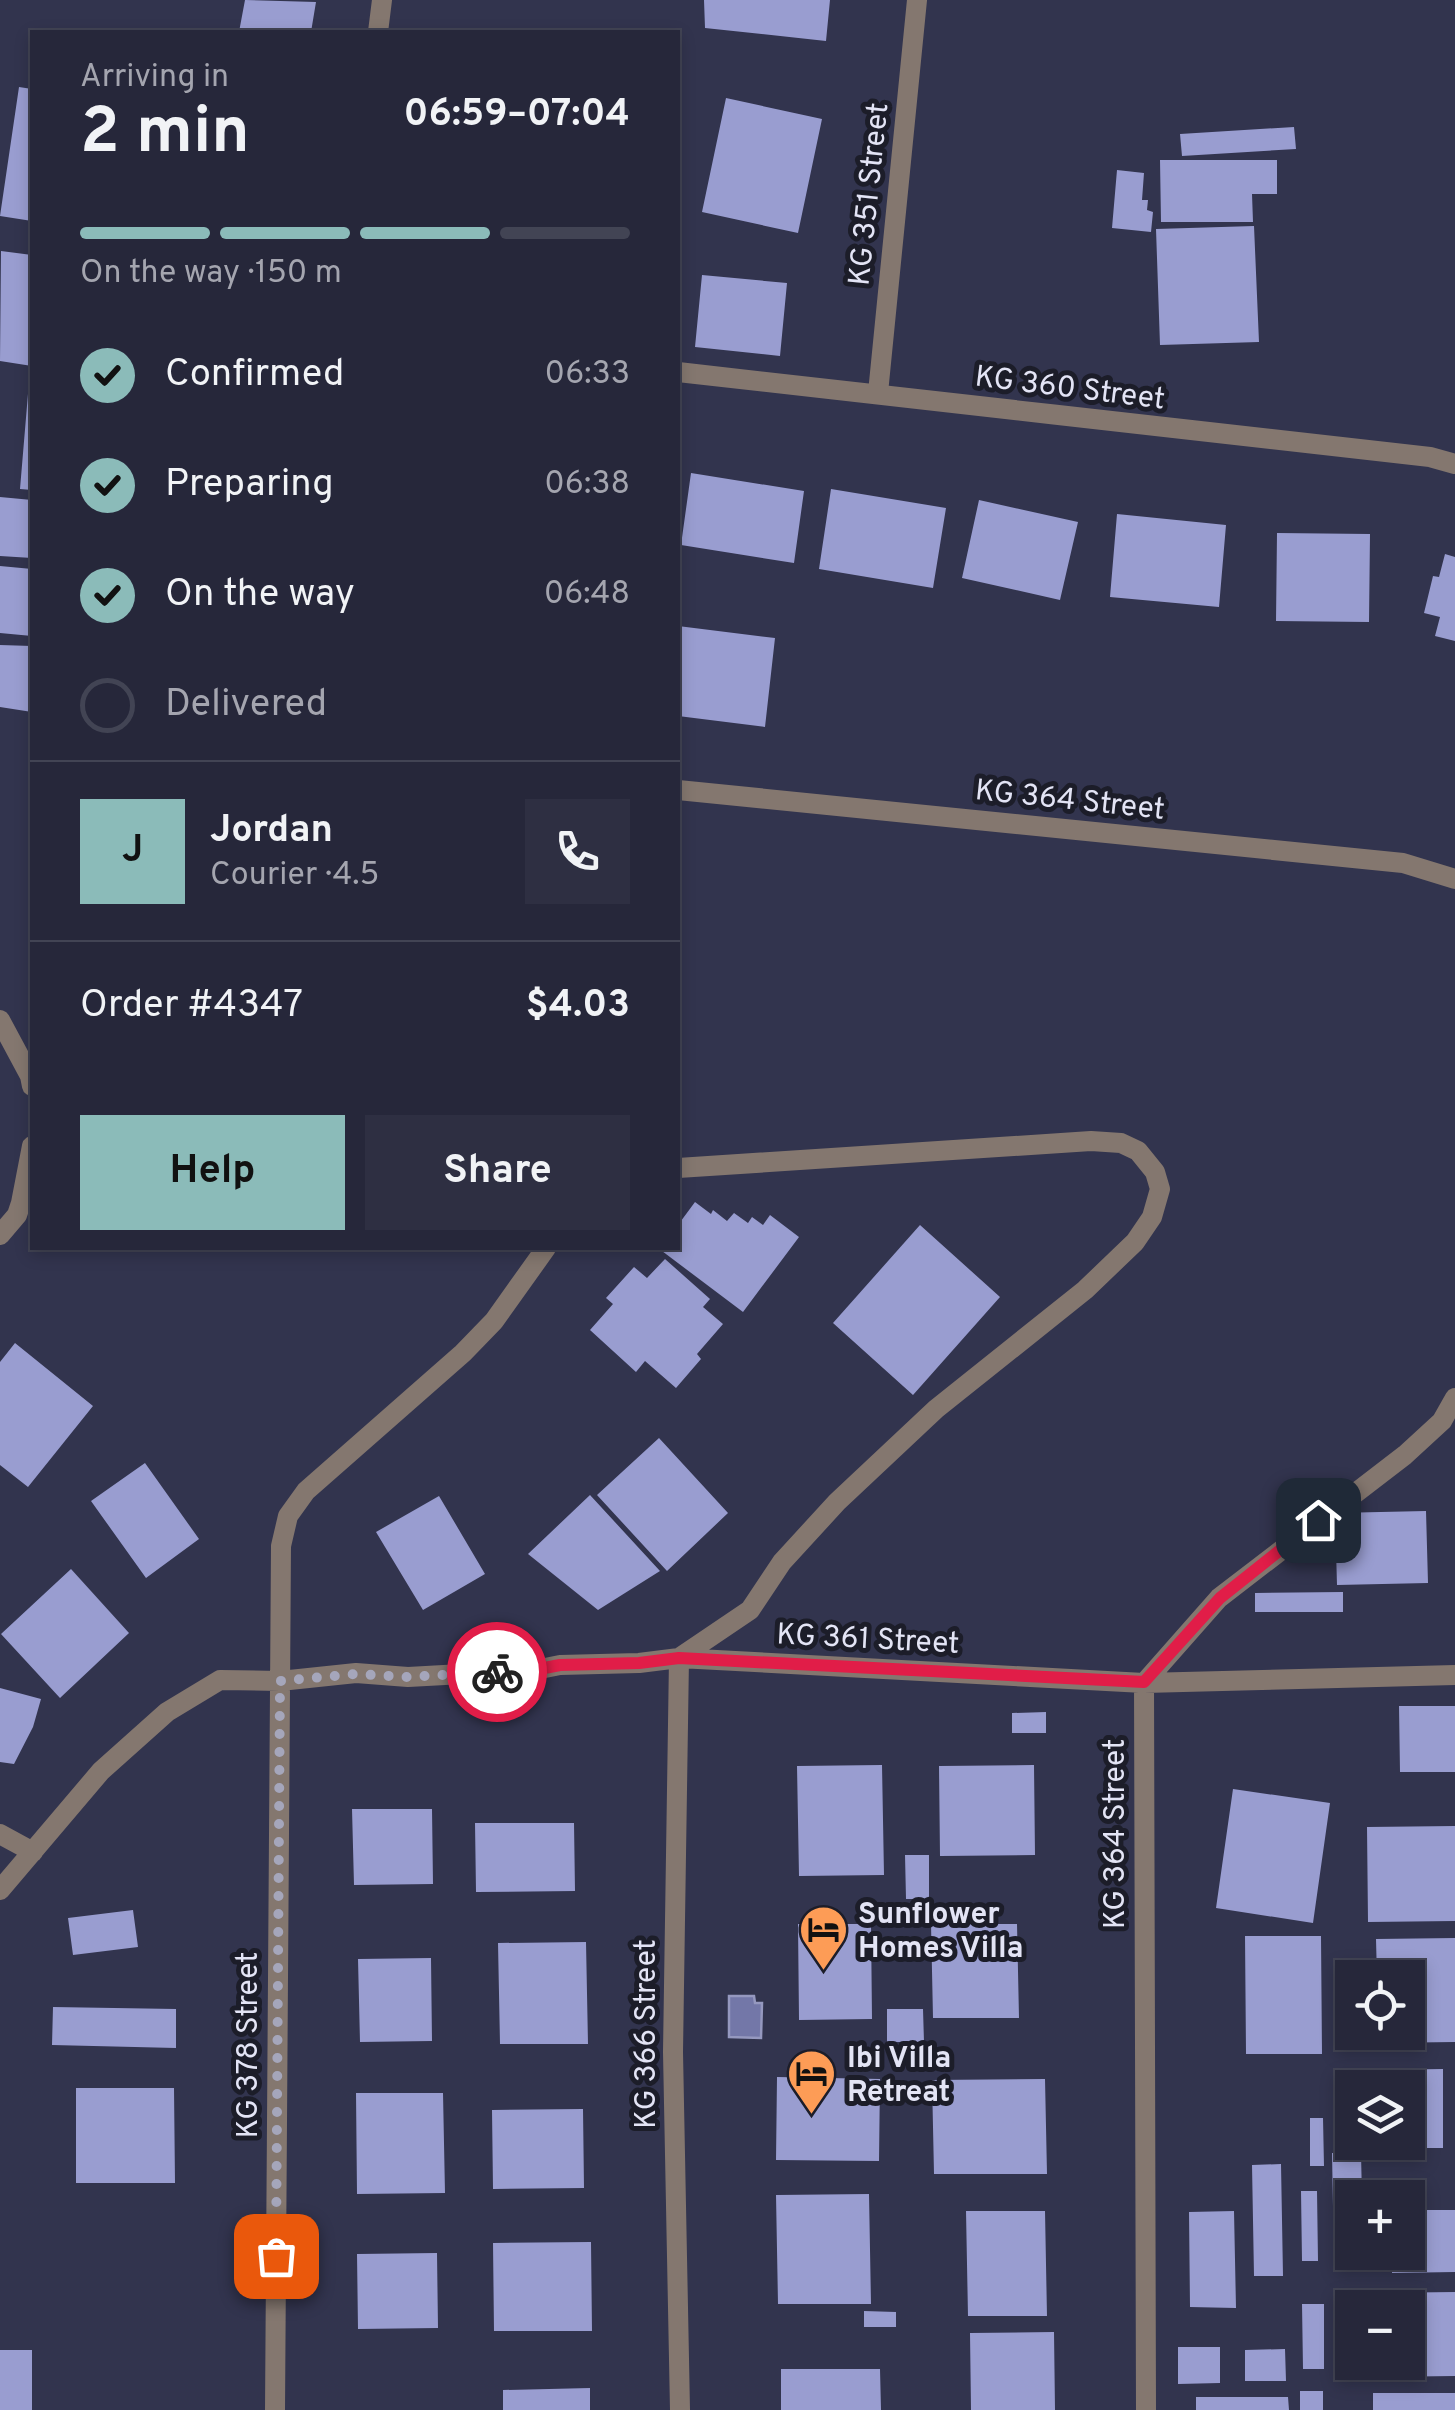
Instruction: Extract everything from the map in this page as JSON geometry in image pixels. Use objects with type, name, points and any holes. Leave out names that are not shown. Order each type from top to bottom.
[{"type":"street","points":[[378,30],[382,0]]},
{"type":"street","name":"KG 351 Street","points":[[878,393],[918,0]]},
{"type":"street","name":"KG 360 Street","points":[[680,372],[1430,457],[1455,464]]},
{"type":"street","name":"KG 364 Street","points":[[680,790],[1403,863],[1455,879]]},
{"type":"street","points":[[0,1020],[30,1076]]},
{"type":"street","points":[[679,1658],[750,1610],[782,1562],[851,1488],[936,1409],[1085,1290],[1123,1254],[1152,1217],[1160,1189],[1155,1172],[1138,1151],[1121,1144],[1091,1141],[680,1168]]},
{"type":"street","points":[[0,1235],[27,1203],[30,1169]]},
{"type":"street","name":"KG 378 Street","points":[[274,2410],[281,1546],[288,1516],[306,1491],[464,1354],[494,1321],[545,1250]]},
{"type":"street","points":[[1144,1682],[1220,1598],[1405,1454],[1442,1421],[1455,1398]]},
{"type":"street","name":"KG 361 Street","points":[[0,1890],[102,1771],[167,1712],[220,1680],[280,1681],[356,1674],[408,1677],[679,1658],[1144,1682],[1455,1675]]},
{"type":"street","name":"KG 366 Street","points":[[679,1658],[674,2052],[680,2410]]},
{"type":"street","name":"KG 364 Street","points":[[1144,1682],[1146,2410]]},
{"type":"street","points":[[0,1834],[33,1852]]},
{"type":"water","points":[[729,1996],[754,1996],[755,2003],[762,2003],[761,2038],[729,2037]]},
{"type":"building","points":[[245,0],[316,2],[311,30],[239,30]]},
{"type":"building","points":[[704,0],[830,0],[826,41],[705,28]]},
{"type":"building","points":[[19,87],[30,89],[30,221],[0,216]]},
{"type":"building","points":[[726,98],[822,119],[798,233],[702,212]]},
{"type":"building","points":[[1294,127],[1296,149],[1182,156],[1180,134]]},
{"type":"building","points":[[1160,160],[1277,160],[1277,194],[1252,194],[1253,222],[1161,222]]},
{"type":"building","points":[[1117,170],[1144,173],[1142,200],[1148,200],[1147,210],[1153,212],[1151,232],[1112,228]]},
{"type":"building","points":[[1254,226],[1259,342],[1160,345],[1156,229]]},
{"type":"building","points":[[1,251],[30,255],[30,366],[0,361]]},
{"type":"building","points":[[702,275],[787,283],[780,356],[695,347]]},
{"type":"building","points":[[30,370],[30,490],[20,489]]},
{"type":"building","points":[[691,473],[804,491],[794,563],[681,545]]},
{"type":"building","points":[[831,489],[946,508],[933,588],[819,569]]},
{"type":"building","points":[[0,497],[30,500],[30,558],[0,556]]},
{"type":"building","points":[[979,500],[1078,522],[1060,600],[962,578]]},
{"type":"building","points":[[1117,514],[1226,525],[1219,607],[1110,597]]},
{"type":"building","points":[[1277,533],[1370,534],[1369,622],[1276,621]]},
{"type":"building","points":[[1445,554],[1455,557],[1455,641],[1435,636],[1440,617],[1424,613],[1433,576],[1439,577]]},
{"type":"building","points":[[0,566],[30,569],[30,636],[0,633]]},
{"type":"building","points":[[680,626],[775,638],[765,727],[680,716]]},
{"type":"building","points":[[0,645],[30,646],[30,712],[0,707]]},
{"type":"building","points":[[695,1202],[727,1221],[734,1213],[748,1223],[752,1217],[763,1225],[770,1215],[799,1237],[743,1312],[661,1250],[680,1250],[680,1222]]},
{"type":"building","points":[[920,1225],[1000,1297],[913,1395],[833,1323]]},
{"type":"building","points":[[665,1259],[710,1299],[703,1307],[723,1324],[697,1354],[701,1359],[676,1388],[645,1361],[636,1372],[590,1330],[613,1304],[606,1298],[634,1267],[647,1278]]},
{"type":"building","points":[[15,1343],[93,1406],[28,1487],[0,1465],[0,1362]]},
{"type":"building","points":[[659,1438],[728,1513],[667,1571],[597,1495]]},
{"type":"building","points":[[145,1463],[199,1539],[146,1578],[91,1501]]},
{"type":"building","points":[[590,1495],[660,1571],[598,1610],[528,1554]]},
{"type":"building","points":[[439,1496],[485,1574],[423,1610],[376,1532]]},
{"type":"building","points":[[1426,1511],[1428,1583],[1337,1585],[1335,1513]]},
{"type":"building","points":[[71,1569],[129,1633],[60,1698],[1,1634]]},
{"type":"building","points":[[1343,1592],[1343,1612],[1255,1612],[1255,1593]]},
{"type":"building","points":[[0,1688],[41,1699],[33,1727],[14,1764],[0,1762]]},
{"type":"building","points":[[1399,1706],[1455,1706],[1455,1772],[1400,1772]]},
{"type":"building","points":[[1046,1712],[1046,1733],[1012,1733],[1012,1713]]},
{"type":"building","points":[[882,1765],[884,1875],[799,1876],[797,1766]]},
{"type":"building","points":[[1034,1765],[1035,1855],[940,1856],[939,1766]]},
{"type":"building","points":[[1233,1789],[1330,1803],[1313,1923],[1216,1908]]},
{"type":"building","points":[[352,1809],[432,1809],[433,1884],[354,1885]]},
{"type":"building","points":[[475,1823],[574,1823],[575,1891],[476,1892]]},
{"type":"building","points":[[1455,1826],[1455,1921],[1368,1922],[1367,1827]]},
{"type":"building","points":[[905,1855],[929,1855],[929,1899],[906,1899]]},
{"type":"building","points":[[133,1910],[138,1947],[73,1955],[68,1918]]},
{"type":"building","points":[[798,1924],[871,1924],[872,2019],[799,2020]]},
{"type":"building","points":[[931,1924],[1017,1924],[1019,2018],[933,2018]]},
{"type":"building","points":[[1245,1936],[1321,1936],[1322,2054],[1246,2054]]},
{"type":"building","points":[[1455,1938],[1455,2042],[1425,2042],[1425,1960],[1377,1960],[1376,1939]]},
{"type":"building","points":[[586,1942],[588,2044],[500,2044],[498,1943]]},
{"type":"building","points":[[431,1958],[432,2041],[360,2042],[358,1959]]},
{"type":"building","points":[[53,2007],[176,2009],[176,2048],[52,2045]]},
{"type":"building","points":[[887,2009],[923,2009],[924,2042],[887,2042]]},
{"type":"building","points":[[1443,2069],[1443,2148],[1425,2148],[1425,2070],[1376,2070]]},
{"type":"building","points":[[777,2077],[880,2079],[879,2161],[776,2160]]},
{"type":"building","points":[[1045,2079],[1047,2174],[934,2174],[932,2080]]},
{"type":"building","points":[[76,2088],[174,2088],[175,2183],[76,2183]]},
{"type":"building","points":[[356,2093],[443,2093],[445,2193],[357,2194]]},
{"type":"building","points":[[583,2109],[584,2188],[493,2189],[492,2110]]},
{"type":"building","points":[[1310,2118],[1323,2118],[1324,2166],[1310,2166]]},
{"type":"building","points":[[1332,2153],[1335,2160],[1361,2160],[1362,2180],[1335,2180],[1334,2260]]},
{"type":"building","points":[[1281,2164],[1283,2276],[1254,2276],[1252,2165]]},
{"type":"building","points":[[1301,2191],[1317,2191],[1318,2261],[1302,2261]]},
{"type":"building","points":[[869,2194],[871,2304],[778,2304],[776,2195]]},
{"type":"building","points":[[1425,2210],[1455,2210],[1455,2272],[1392,2273],[1425,2270]]},
{"type":"building","points":[[966,2211],[1045,2211],[1047,2316],[968,2316]]},
{"type":"building","points":[[1234,2211],[1236,2308],[1190,2307],[1189,2212]]},
{"type":"building","points":[[591,2242],[592,2331],[494,2331],[493,2243]]},
{"type":"building","points":[[437,2253],[438,2328],[358,2329],[357,2254]]},
{"type":"building","points":[[1425,2292],[1455,2292],[1455,2376],[1425,2376]]},
{"type":"building","points":[[1302,2304],[1324,2304],[1324,2369],[1303,2369]]},
{"type":"building","points":[[864,2311],[896,2312],[896,2327],[864,2327]]},
{"type":"building","points":[[1054,2332],[1055,2410],[971,2410],[970,2333]]},
{"type":"building","points":[[1178,2347],[1220,2347],[1220,2383],[1178,2384]]},
{"type":"building","points":[[1285,2349],[1286,2381],[1245,2381],[1245,2350]]},
{"type":"building","points":[[0,2350],[32,2350],[32,2410],[0,2410]]},
{"type":"building","points":[[781,2369],[880,2369],[881,2410],[781,2410]]},
{"type":"building","points":[[590,2388],[590,2410],[503,2410],[503,2390]]},
{"type":"building","points":[[1300,2391],[1323,2391],[1323,2410],[1300,2410]]},
{"type":"building","points":[[1373,2393],[1455,2393],[1455,2410],[1373,2410]]},
{"type":"building","points":[[1196,2397],[1288,2397],[1289,2410],[1196,2410]]},
{"type":"way so far","points":[[276,2256],[280,1681],[356,1674],[408,1677],[497,1672]]},
{"type":"place","name":"Sunflower Homes Villa","points":[[823,1972]]},
{"type":"place","name":"Ibi Villa Retreat","points":[[812,2116]]},
{"type":"route","points":[[497,1672],[679,1658],[1144,1682],[1220,1598],[1318,1520]]}]
